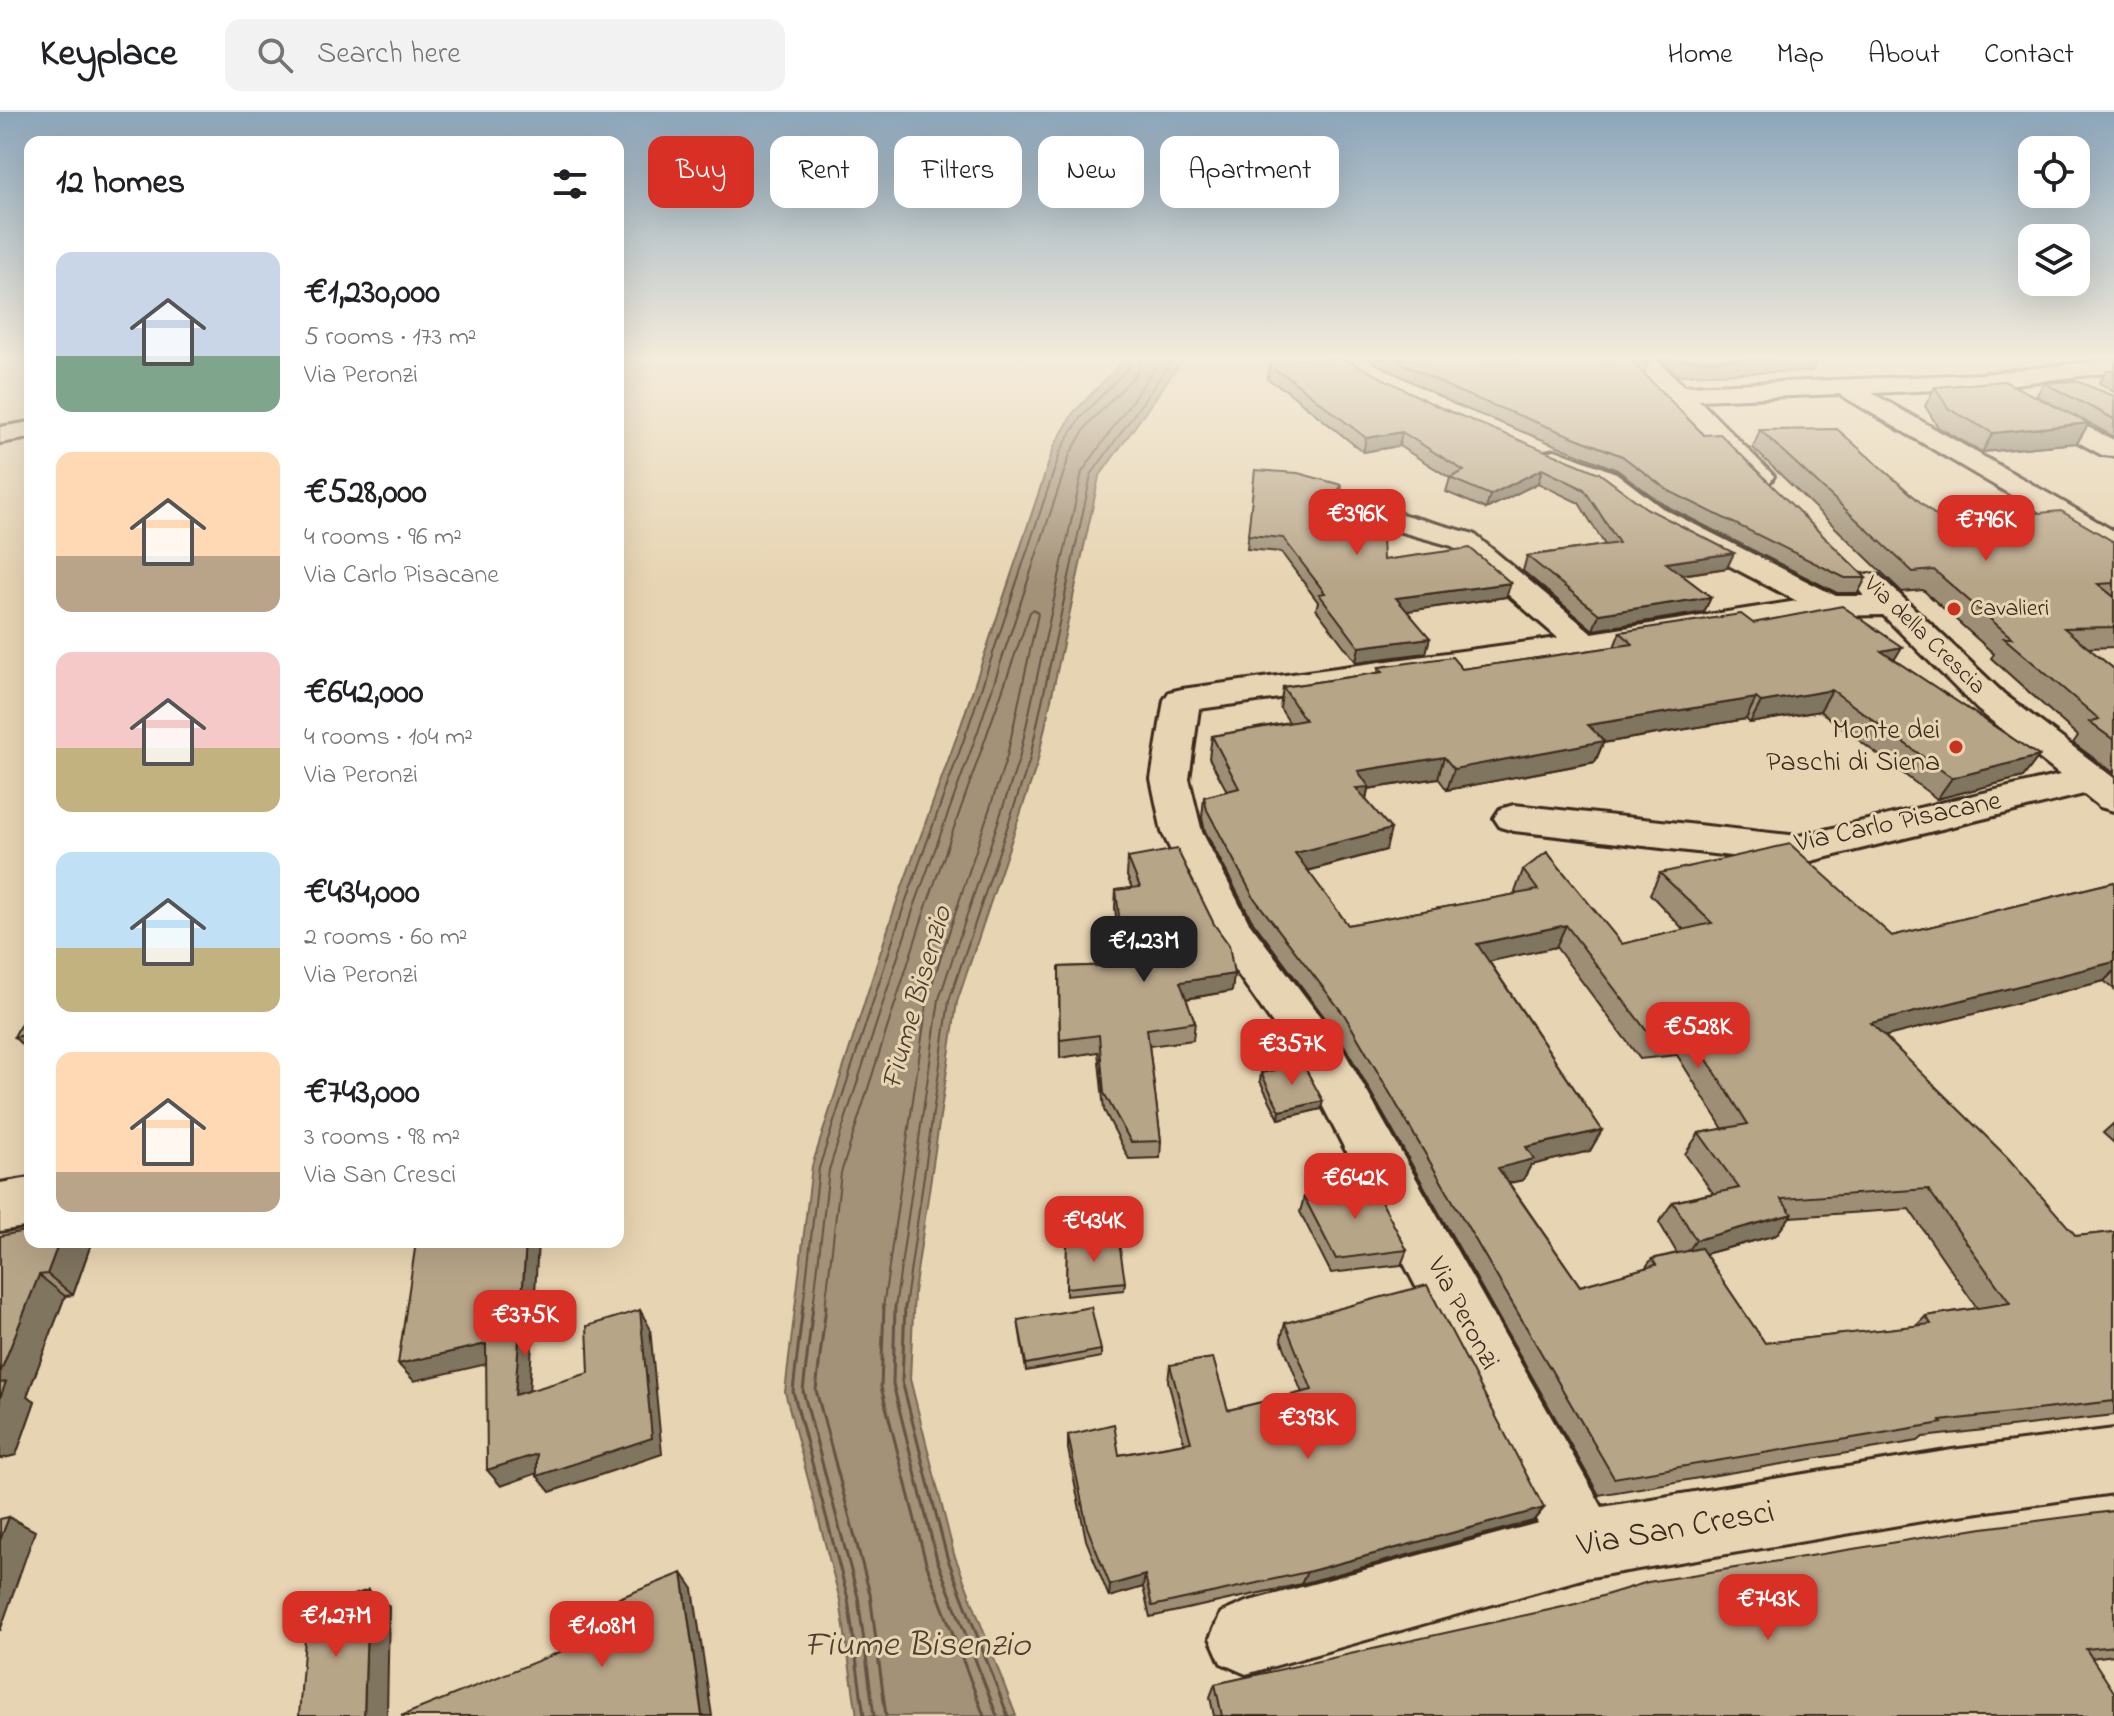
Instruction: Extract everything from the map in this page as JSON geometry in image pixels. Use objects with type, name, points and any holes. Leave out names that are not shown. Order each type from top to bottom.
[{"type":"street","points":[[1718,434],[1786,501]]},
{"type":"street","points":[[1929,434],[2004,475],[2114,543]]},
{"type":"street","points":[[2082,434],[2111,449]]},
{"type":"street","points":[[1537,450],[1606,479],[1652,514],[1830,606]]},
{"type":"street","points":[[1350,509],[1463,540],[1585,644],[1830,606],[1890,605]]},
{"type":"street","name":"Via della Crescia","points":[[1850,564],[1991,702],[2102,789]]},
{"type":"street","name":"Via Peronzi","points":[[1585,644],[1182,700],[1170,779],[1182,832],[1230,929],[1320,1053],[1585,1544]]},
{"type":"street","name":"Via Carlo Pisacane","points":[[1514,818],[1799,850],[2102,789]]},
{"type":"street","points":[[0,1207],[24,1203]]},
{"type":"street","name":"Via San Cresci","points":[[1246,1638],[1585,1544],[1952,1483],[2114,1461]]},
{"type":"water","name":"Fiume Bisenzio","points":[[1061,434],[1130,434],[1099,477],[1037,764],[957,1002],[914,1292],[910,1379],[954,1554],[1016,1716],[857,1716],[840,1600],[785,1392],[812,1166],[896,904],[961,725],[1054,447]]},
{"type":"building","points":[[1361,434],[1391,434],[1366,438]]},
{"type":"building","points":[[1405,434],[1504,434],[1599,473],[1646,508],[1734,553],[1666,563],[1711,597],[1599,614],[1527,556],[1619,543],[1584,489],[1542,469],[1490,495],[1450,478],[1464,471]]},
{"type":"building","points":[[1566,434],[1720,434],[1866,578],[1845,578],[1669,491],[1622,456]]},
{"type":"building","points":[[1764,434],[1843,434],[1943,522],[2061,511],[2114,542],[2114,583],[2098,584],[2114,597],[2114,627],[2064,628],[2114,669],[2114,740],[2089,722],[2099,719],[2004,638],[2012,638],[1934,570],[1913,572]]},
{"type":"building","points":[[1255,470],[1298,473],[1342,485],[1336,493],[1340,503],[1381,515],[1383,560],[1470,548],[1511,583],[1396,598],[1430,638],[1359,647],[1319,594],[1325,593],[1283,538],[1248,535]]},
{"type":"building","points":[[1842,606],[1902,647],[1881,651],[2039,756],[1952,778],[1832,690],[1761,702],[1756,698],[1588,725],[1604,741],[1454,769],[1444,757],[1358,771],[1369,787],[1356,788],[1391,829],[1295,853],[1348,925],[1538,890],[1523,870],[1547,852],[1622,944],[1712,923],[1660,873],[1790,844],[1892,936],[2114,882],[2114,962],[1871,1023],[2008,1158],[2076,1236],[2114,1232],[2114,1401],[1940,1421],[1942,1423],[1614,1478],[1345,1016],[1254,898],[1207,810],[1204,797],[1239,788],[1212,736],[1305,720],[1283,687],[1383,672],[1379,667],[1452,657],[1462,669],[1633,644],[1620,632],[1741,614],[1753,623]],"holes":[[[1566,925],[1652,1038],[1690,1033],[1748,1124],[1699,1133],[1739,1188],[1673,1202],[1696,1240],[1792,1214],[1781,1199],[1928,1189],[2010,1303],[1926,1316],[1931,1324],[1765,1343],[1701,1248],[1652,1259],[1656,1265],[1580,1286],[1498,1168],[1534,1159],[1526,1147],[1602,1130],[1477,944]]]},
{"type":"building","points":[[1177,849],[1214,924],[1229,945],[1234,974],[1180,982],[1195,1022],[1147,1029],[1161,1141],[1131,1142],[1104,1093],[1099,1035],[1060,1040],[1059,967],[1118,965],[1114,942],[1122,942],[1116,890],[1140,887],[1128,858]]},
{"type":"building","points":[[24,1018],[24,1035],[14,1037]]},
{"type":"building","points":[[1303,1064],[1323,1101],[1280,1111],[1261,1073]]},
{"type":"building","points":[[1369,1178],[1407,1250],[1336,1259],[1304,1197]]},
{"type":"building","points":[[24,1231],[24,1248],[57,1248],[47,1274],[39,1275],[0,1373],[0,1236]]},
{"type":"building","points":[[1119,1242],[1125,1282],[1066,1288],[1067,1243]]},
{"type":"building","points":[[415,1248],[526,1248],[515,1395],[589,1373],[587,1326],[640,1310],[652,1438],[537,1476],[537,1454],[487,1470],[486,1344],[398,1364]]},
{"type":"building","points":[[1427,1285],[1544,1508],[1307,1572],[1152,1606],[1145,1575],[1110,1585],[1087,1527],[1068,1435],[1114,1424],[1119,1455],[1191,1442],[1170,1365],[1213,1358],[1228,1410],[1312,1390],[1285,1323]]},
{"type":"building","points":[[1091,1307],[1101,1350],[1026,1364],[1018,1320]]},
{"type":"building","points":[[6,1382],[0,1398],[0,1383]]},
{"type":"building","points":[[2114,1511],[2114,1646],[2086,1649],[2114,1692],[2114,1716],[1222,1716],[1215,1684],[1576,1604],[1648,1582],[1983,1528]]},
{"type":"building","points":[[9,1517],[0,1540],[0,1519]]},
{"type":"building","points":[[682,1573],[702,1716],[401,1716],[607,1633],[604,1604]]},
{"type":"building","points":[[368,1590],[364,1716],[299,1716],[307,1612]]},
{"type":"place","name":"Cavalieri","points":[[1954,609]]},
{"type":"place","name":"Monte dei Paschi di Siena","points":[[1956,747]]}]
